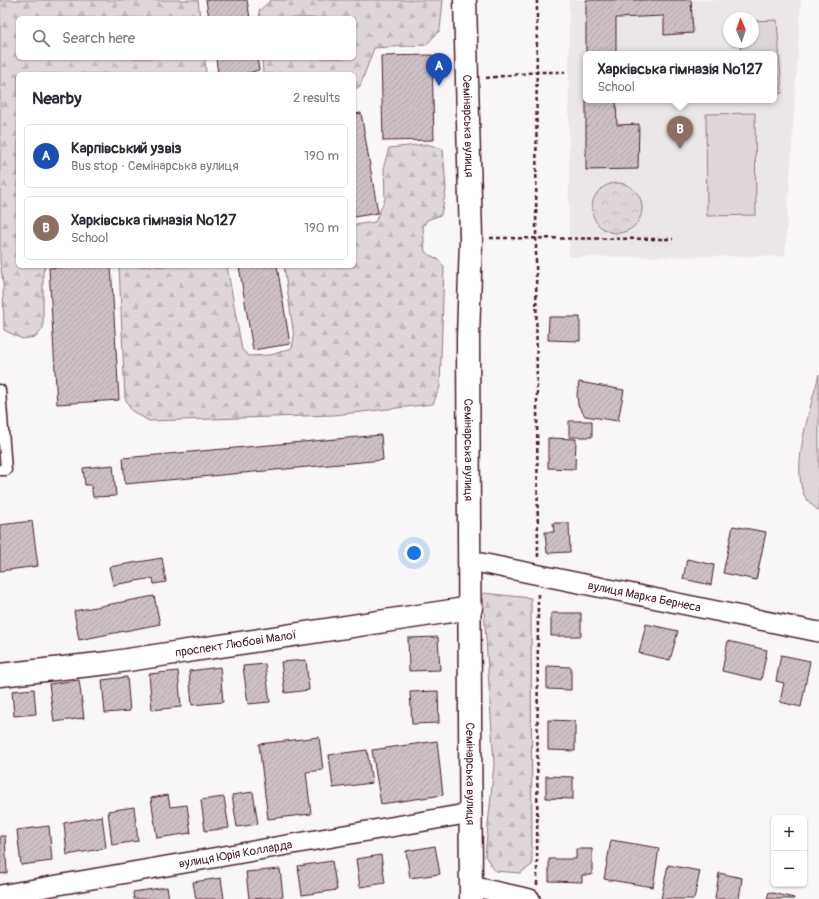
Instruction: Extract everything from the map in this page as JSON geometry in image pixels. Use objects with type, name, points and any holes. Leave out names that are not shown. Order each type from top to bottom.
[{"type":"main road","name":"Семінарська вулиця","points":[[465,0],[471,238],[468,339],[471,561],[471,892]]},
{"type":"main road","name":"проспект Любові Малої","points":[[0,675],[108,663],[471,608]]},
{"type":"street","name":"вулиця Марка Бернеса","points":[[471,561],[819,632]]},
{"type":"street","name":"вулиця Юрія Колларда","points":[[0,895],[471,814]]},
{"type":"street","points":[[471,892],[533,895]]},
{"type":"lane","points":[[0,390],[6,470],[0,470]]},
{"type":"path","points":[[533,895],[538,574],[536,239],[537,0]]},
{"type":"path","points":[[483,78],[537,72],[565,72]]},
{"type":"path","points":[[485,238],[674,239]]},
{"type":"shaded area","points":[[569,0],[801,0],[785,256],[569,257]]},
{"type":"green space","points":[[0,0],[198,0],[200,16],[16,16],[16,60],[205,60],[206,72],[16,72],[16,268],[44,268],[43,272],[43,328],[36,337],[22,339],[4,330],[3,284],[0,261]]},
{"type":"green space","points":[[271,0],[443,0],[440,30],[426,45],[374,48],[360,86],[356,89],[356,72],[263,72],[262,60],[356,60],[356,16],[260,16],[259,11]]},
{"type":"green space","points":[[777,20],[782,93],[777,94],[777,51],[741,51],[740,48],[759,48],[759,21]]},
{"type":"green space","points":[[755,113],[756,215],[707,216],[706,114]]},
{"type":"green space","points":[[427,144],[443,149],[446,190],[441,215],[427,220],[423,227],[425,252],[439,260],[444,267],[440,387],[433,404],[334,415],[149,421],[132,411],[125,398],[119,268],[227,268],[242,350],[249,356],[271,355],[292,348],[294,337],[284,268],[356,268],[356,225],[375,222],[385,199],[384,165],[389,148]]},
{"type":"green space","points":[[617,183],[631,187],[638,194],[642,208],[638,222],[631,229],[617,233],[603,229],[596,222],[592,208],[596,194],[603,187]]},
{"type":"green space","points":[[819,374],[819,511],[804,495],[800,468],[801,452],[807,419]]},
{"type":"green space","points":[[483,593],[531,598],[532,865],[520,873],[495,871],[485,856],[494,764]]},
{"type":"building","points":[[206,0],[247,0],[250,16],[209,16]]},
{"type":"building","points":[[586,0],[691,0],[693,33],[664,35],[664,16],[616,18],[616,51],[586,51]]},
{"type":"building","points":[[432,55],[434,140],[383,141],[381,56]]},
{"type":"building","points":[[216,60],[257,60],[259,70],[252,72],[218,72]]},
{"type":"building","points":[[586,103],[616,103],[617,125],[639,124],[638,169],[586,170]]},
{"type":"building","points":[[361,113],[378,213],[356,217],[356,114]]},
{"type":"building","points":[[49,268],[111,268],[119,400],[57,404]]},
{"type":"building","points":[[239,268],[277,268],[290,344],[253,350]]},
{"type":"building","points":[[549,317],[580,317],[580,341],[548,340]]},
{"type":"building","points":[[579,382],[624,390],[618,421],[585,416],[578,405],[577,394]]},
{"type":"building","points":[[569,421],[592,421],[592,437],[569,437]]},
{"type":"building","points":[[381,435],[383,460],[125,484],[123,458]]},
{"type":"building","points":[[548,438],[576,439],[575,469],[548,468]]},
{"type":"building","points":[[113,465],[116,496],[93,497],[91,485],[85,485],[83,468]]},
{"type":"building","points":[[32,521],[38,566],[0,571],[0,525]]},
{"type":"building","points":[[553,523],[569,523],[570,552],[547,553],[545,532],[554,532]]},
{"type":"building","points":[[733,526],[766,532],[756,580],[723,573]]},
{"type":"building","points":[[162,558],[166,582],[154,584],[153,578],[113,585],[109,567]]},
{"type":"building","points":[[687,559],[714,565],[711,585],[683,579]]},
{"type":"building","points":[[154,596],[160,624],[79,640],[74,611]]},
{"type":"building","points":[[551,613],[581,613],[581,636],[551,636]]},
{"type":"building","points":[[646,624],[678,631],[670,660],[639,653]]},
{"type":"building","points":[[438,637],[440,670],[409,671],[408,638]]},
{"type":"building","points":[[728,641],[767,650],[761,680],[722,671]]},
{"type":"building","points":[[781,655],[810,661],[801,707],[780,702],[784,683],[776,681]]},
{"type":"building","points":[[306,660],[309,690],[285,693],[281,662]]},
{"type":"building","points":[[265,664],[270,702],[248,704],[243,666]]},
{"type":"building","points":[[547,666],[571,667],[571,690],[547,689]]},
{"type":"building","points":[[220,667],[223,702],[192,705],[189,671]]},
{"type":"building","points":[[178,671],[181,707],[152,710],[149,674]]},
{"type":"building","points":[[127,677],[130,711],[105,713],[102,680]]},
{"type":"building","points":[[79,680],[84,718],[54,722],[49,684]]},
{"type":"building","points":[[34,689],[36,714],[14,716],[12,691]]},
{"type":"building","points":[[438,691],[439,723],[412,724],[410,692]]},
{"type":"building","points":[[548,720],[575,721],[575,751],[548,750]]},
{"type":"building","points":[[319,737],[323,770],[306,772],[311,814],[268,819],[259,744]]},
{"type":"building","points":[[437,741],[443,795],[381,804],[372,750]]},
{"type":"building","points":[[367,750],[372,783],[333,788],[329,755]]},
{"type":"building","points":[[546,776],[573,777],[573,799],[546,798]]},
{"type":"building","points":[[253,792],[258,824],[237,827],[232,795]]},
{"type":"building","points":[[168,795],[170,807],[187,805],[191,833],[157,838],[151,798]]},
{"type":"building","points":[[224,797],[229,828],[205,831],[201,800]]},
{"type":"building","points":[[134,807],[138,841],[112,845],[108,811]]},
{"type":"building","points":[[102,816],[106,848],[67,855],[64,823]]},
{"type":"building","points":[[49,826],[52,861],[21,865],[17,830]]},
{"type":"building","points":[[0,836],[5,836],[7,873],[0,874]]},
{"type":"building","points":[[611,840],[659,848],[653,887],[604,879]]},
{"type":"building","points":[[435,846],[440,874],[410,878],[406,851]]},
{"type":"building","points":[[576,849],[592,849],[592,875],[582,875],[582,882],[549,881],[549,859],[576,859]]},
{"type":"building","points":[[381,855],[385,883],[360,887],[356,859]]},
{"type":"building","points":[[332,861],[337,890],[302,895],[298,866]]},
{"type":"building","points":[[668,865],[700,871],[694,899],[661,899]]},
{"type":"building","points":[[280,869],[283,897],[249,899],[246,872]]},
{"type":"building","points":[[719,873],[742,878],[739,899],[715,899]]},
{"type":"building","points":[[221,878],[224,899],[196,899],[193,882]]},
{"type":"building","points":[[167,887],[169,899],[134,899],[133,892]]},
{"type":"building","points":[[769,892],[794,898],[794,899],[767,899]]},
{"type":"place","name":"Карпівський узвіз","points":[[439,86]]},
{"type":"place","name":"Харківська гімназія №127","points":[[680,149]]}]
